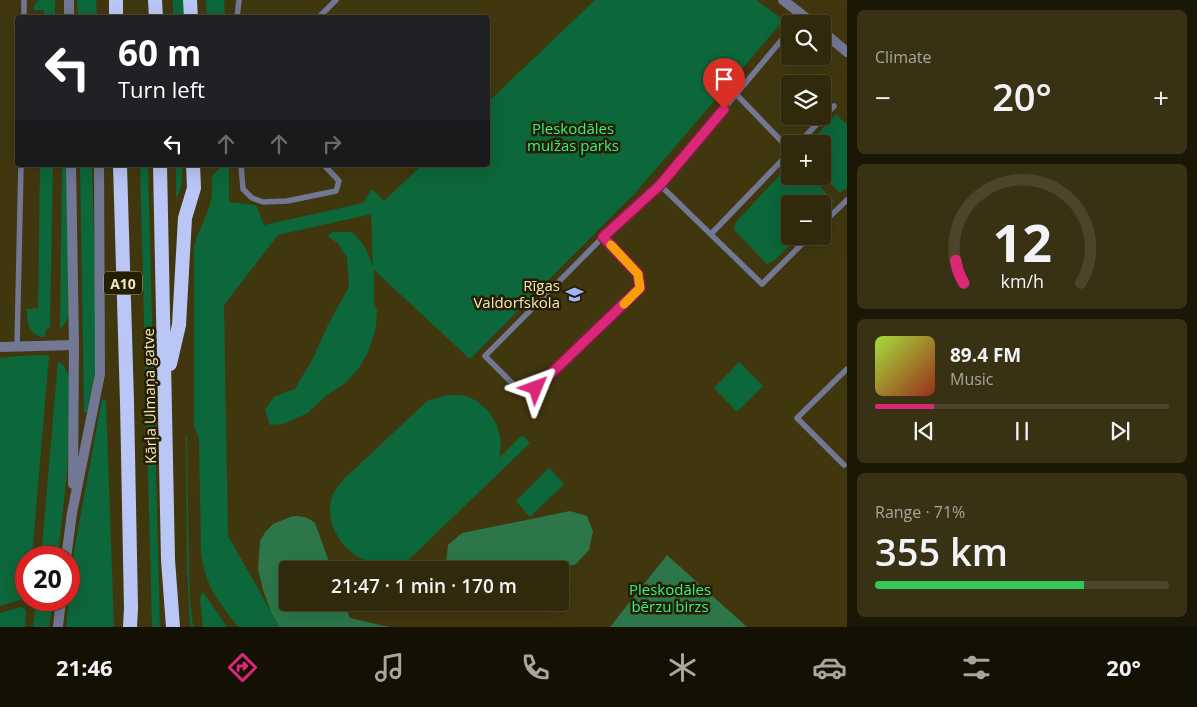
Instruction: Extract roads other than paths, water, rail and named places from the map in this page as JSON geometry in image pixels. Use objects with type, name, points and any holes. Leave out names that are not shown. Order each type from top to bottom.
[{"type":"highway","points":[[116,0],[116,15]]},
{"type":"highway","points":[[155,0],[156,15]]},
{"type":"highway","points":[[190,0],[191,15]]},
{"type":"highway","name":"Kārļa Ulmaņa gatve","points":[[120,167],[127,402],[130,627]]},
{"type":"highway","name":"Kārļa Ulmaņa gatve","points":[[160,167],[168,560],[173,627]]},
{"type":"highway","points":[[165,383],[179,325],[185,218],[194,188],[194,167]]},
{"type":"street","points":[[69,0],[69,15]]},
{"type":"street","points":[[783,0],[803,15]]},
{"type":"street","points":[[831,39],[847,52]]},
{"type":"street","points":[[71,167],[74,345],[72,513]]},
{"type":"street","points":[[68,546],[72,513],[100,374],[99,167]]},
{"type":"street","points":[[0,348],[74,345]]},
{"type":"street","points":[[58,627],[60,611]]},
{"type":"lane","points":[[24,0],[24,15]]},
{"type":"lane","points":[[237,15],[239,0]]},
{"type":"lane","points":[[321,15],[336,0]]},
{"type":"lane","points":[[603,237],[638,274],[640,288],[536,388],[521,392],[485,356],[603,237],[660,185],[781,41]]},
{"type":"lane","points":[[736,94],[781,142]]},
{"type":"lane","points":[[807,135],[834,106]]},
{"type":"lane","points":[[711,234],[781,160]]},
{"type":"lane","points":[[17,347],[21,167]]},
{"type":"lane","points":[[241,167],[243,189],[252,198],[263,202],[287,201],[336,190],[339,181],[326,167]]},
{"type":"lane","points":[[660,185],[762,284],[801,245]]},
{"type":"lane","points":[[831,215],[847,200]]},
{"type":"lane","points":[[844,465],[797,418],[847,369]]},
{"type":"place","name":"Rīgas Valdorfskola","points":[[574,294]]},
{"type":"park label","name":"Pleskodāles muižas parks","points":[[573,136]]},
{"type":"park label","name":"Pleskodāles bērzu birzs","points":[[670,598]]}]
